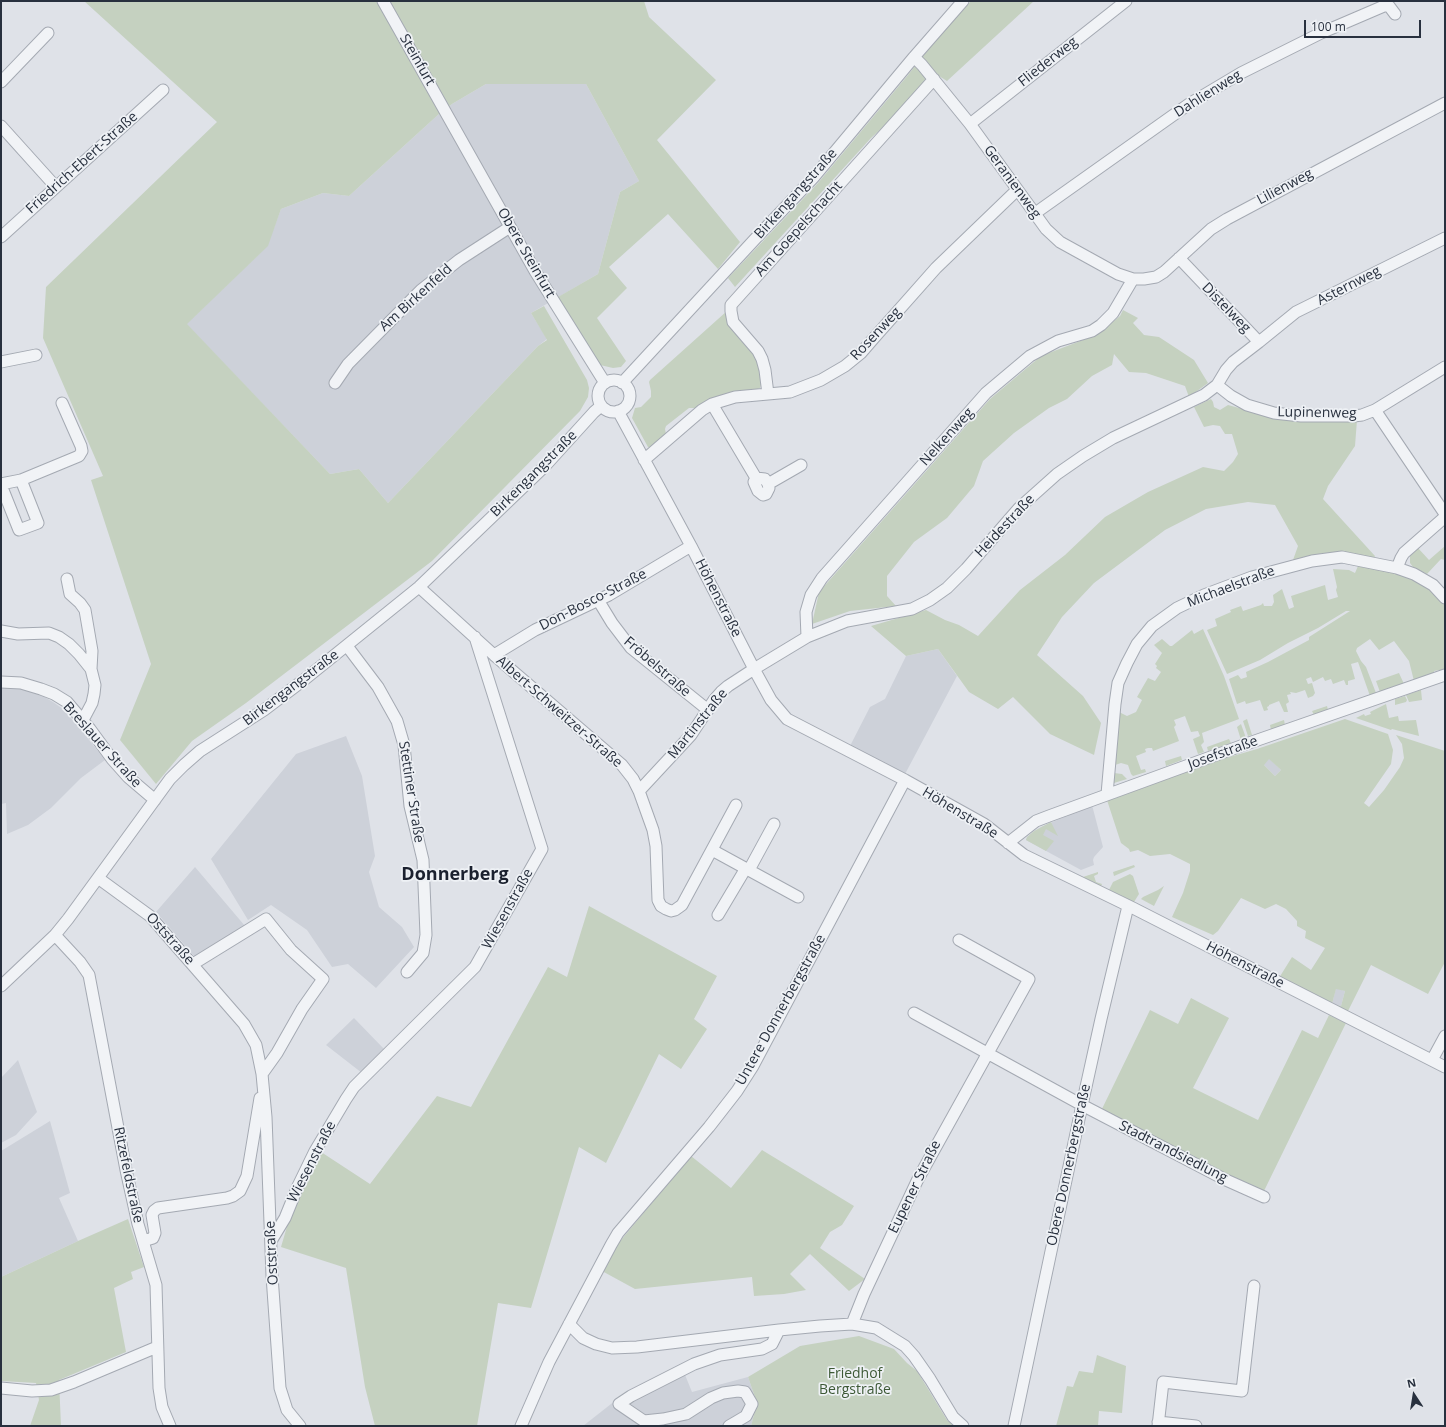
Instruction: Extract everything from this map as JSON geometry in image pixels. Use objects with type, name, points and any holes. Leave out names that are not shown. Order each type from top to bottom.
[{"type":"street","name":"Steinfurt","points":[[383,1],[451,120]]},
{"type":"street","name":"Birkengangstraße","points":[[622,383],[813,178],[963,1]]},
{"type":"street","name":"Fliederweg","points":[[970,124],[1126,1]]},
{"type":"street","name":"Dahlienweg","points":[[1034,214],[1189,104],[1241,73],[1321,33],[1384,6],[1389,6],[1395,14]]},
{"type":"street","points":[[1,82],[48,33]]},
{"type":"street","name":"Geranienweg","points":[[914,57],[934,79],[970,124],[1046,229],[1060,242],[1118,274],[1132,279]]},
{"type":"street","name":"Am Goepelschacht","points":[[768,394],[762,359],[758,351],[733,322],[731,305],[934,79]]},
{"type":"street","name":"Friedrich-Ebert-Straße","points":[[1,237],[163,90]]},
{"type":"street","name":"Lilienweg","points":[[1132,279],[1156,277],[1164,272],[1211,229],[1227,219],[1445,103]]},
{"type":"street","name":"Obere Steinfurt","points":[[451,120],[510,227],[576,339],[605,383]]},
{"type":"street","points":[[1,126],[56,187]]},
{"type":"street","name":"Rosenweg","points":[[644,460],[702,410],[712,404],[735,397],[790,392],[821,380],[845,366],[861,353],[936,268],[1017,190]]},
{"type":"street","name":"Am Birkenfeld","points":[[335,383],[348,364],[421,290],[459,260],[510,227]]},
{"type":"street","name":"Asternweg","points":[[1259,342],[1296,312],[1445,238]]},
{"type":"street","name":"Distelweg","points":[[1179,258],[1259,342],[1242,354]]},
{"type":"street","name":"Nelkenweg","points":[[807,637],[806,612],[811,595],[822,578],[986,393],[1030,356],[1058,341],[1092,331],[1102,325],[1113,313],[1132,279]]},
{"type":"street","name":"Heidestraße","points":[[754,669],[807,637],[847,621],[912,609],[930,600],[947,588],[966,569],[1020,508],[1057,474],[1082,456],[1107,441],[1204,395],[1217,385],[1226,370],[1242,354]]},
{"type":"street","points":[[1,362],[36,355]]},
{"type":"street","name":"Lupinenweg","points":[[1217,385],[1230,396],[1247,405],[1274,413],[1301,416],[1354,416],[1362,415],[1375,410],[1445,367]]},
{"type":"street","points":[[614,380],[622,383],[627,387],[630,398],[624,409],[609,411],[601,406],[598,399],[599,392],[605,383],[614,380]]},
{"type":"street","points":[[21,480],[38,523],[19,530],[1,485],[21,480],[79,456],[82,451],[62,403]]},
{"type":"street","points":[[712,404],[756,478],[754,482],[755,486],[762,495],[766,494],[769,488],[768,484],[802,465]]},
{"type":"street","name":"Birkengangstraße","points":[[1,986],[55,935],[170,779],[184,765],[200,751],[264,710],[347,646],[419,587],[545,466],[601,406]]},
{"type":"street","points":[[1375,410],[1445,514]]},
{"type":"street","name":"Höhenstraße","points":[[618,411],[692,546],[771,700],[787,718],[905,780],[984,824],[1024,854],[1445,1067]]},
{"type":"street","points":[[1396,568],[1404,553],[1445,517]]},
{"type":"street","name":"Don-Bosco-Straße","points":[[494,655],[535,630],[598,600],[692,546]]},
{"type":"street","name":"Michaelstraße","points":[[1107,794],[1118,683],[1137,644],[1152,626],[1177,608],[1228,585],[1252,577],[1312,560],[1342,557],[1396,568],[1424,578],[1445,598]]},
{"type":"street","points":[[67,580],[70,594],[85,610],[92,651],[91,668],[95,684],[94,694],[92,703],[83,720]]},
{"type":"street","points":[[419,587],[475,637]]},
{"type":"street","name":"Fröbelstraße","points":[[598,600],[630,648],[708,710]]},
{"type":"street","points":[[1,631],[18,634],[49,633],[59,637],[69,644],[91,668]]},
{"type":"street","name":"Albert-Schweitzer-Straße","points":[[475,637],[622,765],[639,791]]},
{"type":"street","name":"Wiesenstraße","points":[[271,1241],[285,1218],[298,1186],[315,1151],[350,1093],[364,1077],[476,967],[542,849],[475,637]]},
{"type":"street","name":"Stettiner Straße","points":[[347,646],[382,694],[397,721],[404,745],[410,806],[423,860],[426,934],[423,953],[407,972]]},
{"type":"street","name":"Martinstraße","points":[[639,791],[691,735],[714,700],[728,686],[754,669]]},
{"type":"street","name":"Josefstraße","points":[[1008,843],[1036,821],[1107,794],[1445,676]]},
{"type":"street","name":"Breslauer Straße","points":[[1,682],[21,683],[54,694],[67,702],[83,720],[128,778],[155,800]]},
{"type":"street","name":"Untere Donnerbergstraße","points":[[521,1426],[549,1362],[610,1245],[618,1233],[709,1127],[737,1091],[753,1066],[905,780]]},
{"type":"street","points":[[639,791],[653,830],[656,846],[658,900],[661,906],[671,911],[676,910],[682,905],[736,805]]},
{"type":"street","points":[[718,915],[774,824]]},
{"type":"street","points":[[712,850],[798,897]]},
{"type":"street","name":"Oststraße","points":[[98,878],[150,916],[244,1024],[251,1035],[258,1052],[266,1117],[271,1241],[280,1388],[287,1410],[300,1426]]},
{"type":"street","name":"Obere Donnerbergstraße","points":[[1014,1426],[1082,1105],[1128,906]]},
{"type":"street","points":[[143,1241],[153,1238],[155,1234],[152,1215],[154,1210],[158,1208],[227,1198],[240,1191],[247,1176],[262,1079],[302,1009],[323,979],[291,950],[266,919],[193,964]]},
{"type":"street","name":"Ritzefeldstraße","points":[[55,935],[80,962],[89,975],[126,1170],[143,1241],[156,1285],[158,1311],[157,1347],[159,1388],[162,1407],[170,1426]]},
{"type":"street","name":"Eupener Straße","points":[[852,1324],[864,1294],[918,1179],[1028,979],[959,940]]},
{"type":"street","points":[[914,1013],[1082,1105]]},
{"type":"street","points":[[1432,1060],[1445,1036]]},
{"type":"street","name":"Stadtrandsiedlung","points":[[1082,1105],[1226,1180],[1264,1197]]},
{"type":"street","points":[[1196,1426],[1158,1424],[1163,1382],[1242,1391],[1254,1286]]},
{"type":"street","points":[[569,1324],[583,1338],[596,1344],[612,1348],[637,1347],[820,1326],[852,1324],[876,1328],[905,1346],[914,1356],[953,1417],[963,1426]]},
{"type":"street","points":[[729,1426],[746,1416],[752,1404],[745,1392],[738,1391],[723,1393],[686,1414],[644,1421],[619,1404],[631,1396],[694,1364],[720,1355],[762,1349],[772,1344],[779,1330]]},
{"type":"street","points":[[1,1388],[32,1391],[51,1390],[74,1382],[157,1347]]},
{"type":"shaded area","points":[[486,84],[586,84],[639,181],[620,192],[598,274],[531,313],[547,339],[538,346],[388,503],[359,469],[330,474],[186,324],[267,246],[281,209],[323,193],[349,196],[439,114],[452,104]]},
{"type":"shaded area","points":[[938,649],[957,676],[904,776],[850,746],[870,707],[885,699],[906,656]]},
{"type":"shaded area","points":[[1,687],[21,689],[41,695],[63,709],[105,760],[81,778],[51,808],[28,825],[7,834],[6,803],[1,804]]},
{"type":"shaded area","points":[[346,736],[362,776],[375,856],[369,872],[379,907],[402,927],[414,947],[376,988],[348,964],[332,967],[307,930],[271,905],[248,920],[211,859],[296,754]]},
{"type":"shaded area","points":[[1269,758],[1281,770],[1275,776],[1263,764]]},
{"type":"shaded area","points":[[1092,805],[1103,847],[1094,857],[1094,865],[1081,870],[1026,840],[1027,837],[1041,827]]},
{"type":"shaded area","points":[[195,867],[245,926],[195,957],[156,912]]},
{"type":"shaded area","points":[[1336,988],[1345,991],[1341,1006],[1332,1004]]},
{"type":"shaded area","points":[[354,1018],[384,1049],[362,1073],[326,1045]]},
{"type":"shaded area","points":[[18,1060],[37,1112],[16,1135],[1,1143],[1,1078]]},
{"type":"shaded area","points":[[50,1121],[70,1193],[59,1198],[78,1241],[1,1277],[1,1151]]},
{"type":"shaded area","points":[[681,1365],[692,1392],[748,1377],[757,1403],[751,1426],[583,1426],[625,1393]]},
{"type":"green space","points":[[84,1],[644,1],[649,17],[716,80],[657,140],[740,242],[718,269],[668,214],[609,267],[627,288],[597,318],[626,361],[621,367],[613,368],[600,365],[558,297],[598,274],[620,192],[639,181],[586,84],[486,84],[452,104],[439,114],[349,196],[323,193],[281,209],[268,246],[187,324],[330,474],[359,469],[388,503],[538,346],[547,340],[531,313],[544,306],[587,380],[589,388],[588,397],[580,411],[432,561],[246,703],[192,741],[156,784],[120,740],[151,664],[91,480],[103,476],[43,338],[46,287],[217,122]]},
{"type":"green space","points":[[971,1],[1034,1],[947,81],[939,76],[871,138],[735,287],[728,278],[818,183],[933,43]]},
{"type":"green space","points":[[1123,310],[1138,318],[1133,323],[1144,335],[1159,337],[1194,360],[1208,383],[1189,397],[1185,386],[1146,373],[1129,372],[1114,354],[1112,365],[1092,376],[1067,399],[1049,408],[1014,433],[983,461],[974,486],[947,518],[914,542],[887,576],[887,596],[896,606],[850,611],[812,624],[819,592],[990,399],[1041,356],[1096,335],[1120,316]]},
{"type":"green space","points":[[727,311],[757,353],[765,383],[761,384],[760,388],[758,389],[743,391],[699,408],[689,408],[666,426],[666,434],[648,447],[632,418],[635,408],[641,407],[651,397],[650,380]]},
{"type":"green space","points":[[1211,399],[1214,407],[1220,410],[1228,405],[1276,418],[1357,420],[1355,446],[1328,486],[1323,499],[1375,556],[1374,559],[1324,553],[1293,560],[1298,546],[1275,505],[1248,502],[1206,509],[1165,530],[1094,583],[1062,617],[1037,655],[1083,696],[1101,723],[1094,755],[1050,734],[1013,697],[998,709],[969,692],[938,649],[906,656],[871,626],[926,610],[945,620],[959,625],[978,636],[1020,590],[1065,555],[1105,517],[1148,492],[1203,467],[1224,471],[1233,462],[1238,454],[1232,434],[1225,434],[1220,426],[1213,425],[1204,427],[1194,407]]},
{"type":"green space","points":[[1445,546],[1445,560],[1441,559],[1427,574],[1413,567],[1410,563],[1410,556],[1418,548],[1429,560]]},
{"type":"green space","points":[[1358,566],[1402,573],[1427,586],[1445,603],[1445,670],[1434,671],[1434,673],[1414,681],[1409,661],[1394,641],[1379,650],[1370,639],[1357,648],[1356,651],[1366,667],[1376,693],[1370,696],[1358,662],[1351,664],[1355,679],[1348,681],[1348,685],[1346,685],[1344,680],[1333,684],[1331,679],[1325,681],[1323,677],[1313,682],[1311,677],[1306,679],[1308,684],[1312,683],[1315,693],[1313,696],[1308,698],[1305,690],[1296,693],[1290,692],[1291,694],[1287,695],[1289,702],[1286,704],[1288,712],[1284,712],[1279,701],[1269,705],[1267,707],[1268,710],[1264,711],[1260,700],[1246,704],[1245,701],[1237,704],[1229,679],[1238,675],[1241,679],[1247,677],[1246,672],[1309,640],[1309,637],[1350,611],[1346,611],[1260,660],[1227,674],[1207,630],[1217,626],[1215,619],[1231,612],[1230,610],[1241,606],[1243,611],[1263,603],[1264,606],[1272,606],[1274,602],[1273,595],[1282,589],[1289,609],[1294,607],[1291,596],[1325,585],[1328,600],[1338,597],[1333,569],[1349,570],[1355,573]]},
{"type":"green space","points":[[1203,629],[1224,676],[1239,719],[1202,733],[1204,742],[1201,745],[1204,752],[1198,754],[1193,739],[1200,736],[1198,731],[1191,732],[1185,716],[1174,720],[1176,725],[1174,727],[1179,741],[1153,751],[1152,748],[1145,749],[1146,752],[1136,756],[1141,770],[1145,769],[1146,772],[1133,776],[1128,765],[1121,763],[1115,765],[1119,712],[1127,716],[1136,712],[1142,700],[1137,697],[1148,678],[1155,681],[1161,672],[1156,668],[1157,666],[1155,664],[1162,653],[1154,645],[1162,639],[1172,646],[1192,630],[1194,634]]},
{"type":"green space","points":[[1399,673],[1404,684],[1380,692],[1376,681]]},
{"type":"green space","points":[[1421,690],[1422,700],[1409,702],[1406,695]]},
{"type":"green space","points":[[1405,696],[1407,700],[1406,702],[1395,705],[1395,699]]},
{"type":"green space","points":[[1386,704],[1389,718],[1398,716],[1399,721],[1416,720],[1419,736],[1391,730],[1356,718],[1364,714],[1365,716],[1371,714],[1370,712]]},
{"type":"green space","points":[[1327,706],[1328,710],[1314,715],[1312,711]]},
{"type":"green space","points":[[1247,719],[1252,735],[1248,736],[1243,721]]},
{"type":"green space","points":[[1345,719],[1388,734],[1393,750],[1391,764],[1364,803],[1369,807],[1384,790],[1400,767],[1404,758],[1402,744],[1396,735],[1445,751],[1445,962],[1428,994],[1371,965],[1347,1013],[1279,978],[1292,957],[1311,970],[1325,948],[1305,938],[1306,931],[1297,926],[1297,921],[1286,909],[1276,904],[1265,909],[1241,898],[1218,931],[1213,935],[1172,917],[1183,893],[1190,871],[1190,864],[1170,854],[1150,856],[1138,850],[1130,852],[1129,849],[1121,843],[1106,797],[1181,771],[1257,749]],"holes":[[[1269,759],[1281,770],[1275,776],[1264,765]],[[1336,989],[1345,991],[1341,1006],[1332,1004]]]},
{"type":"green space","points":[[1284,720],[1285,725],[1271,730],[1270,725]]},
{"type":"green space","points":[[1241,724],[1246,738],[1241,740],[1237,727]]},
{"type":"green space","points":[[1229,739],[1231,743],[1208,751],[1207,747]]},
{"type":"green space","points":[[1181,756],[1182,760],[1166,766],[1165,761]]},
{"type":"green space","points":[[1114,773],[1122,774],[1127,779],[1114,783]]},
{"type":"green space","points":[[1051,822],[1058,836],[1046,829],[1043,835],[1054,841],[1046,851],[1026,840],[1027,837],[1034,831]]},
{"type":"green space","points":[[1134,865],[1135,867],[1114,876],[1113,872]]},
{"type":"green space","points":[[1098,872],[1098,874],[1094,876],[1096,882],[1102,884],[1101,886],[1083,877]]},
{"type":"green space","points":[[1130,874],[1133,876],[1139,894],[1134,902],[1109,890],[1113,882]]},
{"type":"green space","points":[[1164,886],[1154,906],[1141,899],[1143,897]]},
{"type":"green space","points":[[589,906],[717,976],[694,1019],[707,1029],[681,1069],[659,1054],[606,1163],[579,1147],[531,1308],[498,1303],[477,1426],[375,1426],[365,1387],[346,1268],[281,1247],[295,1199],[318,1150],[370,1184],[437,1096],[471,1107],[548,967],[567,977]]},
{"type":"green space","points":[[1191,998],[1229,1018],[1193,1088],[1258,1120],[1302,1030],[1318,1038],[1329,1015],[1346,1023],[1263,1193],[1100,1113],[1150,1010],[1178,1024]]},
{"type":"green space","points":[[762,1150],[854,1206],[842,1225],[830,1232],[820,1248],[865,1279],[849,1291],[810,1254],[790,1274],[806,1290],[784,1294],[754,1296],[752,1277],[635,1289],[602,1271],[616,1246],[691,1156],[731,1188]]},
{"type":"green space","points":[[128,1219],[144,1267],[131,1272],[133,1279],[114,1288],[126,1352],[59,1380],[61,1426],[30,1426],[39,1400],[36,1383],[1,1381],[1,1277]]},
{"type":"green space","name":"Friedhof Bergstraße","points":[[859,1336],[894,1349],[917,1371],[947,1420],[954,1426],[751,1426],[757,1403],[748,1377],[800,1346]]},
{"type":"green space","points":[[1097,1355],[1126,1366],[1122,1413],[1099,1411],[1098,1426],[1056,1426],[1067,1386],[1073,1387],[1079,1371],[1093,1373]]},
{"type":"district","name":"Donnerberg","points":[[455,875]]}]
